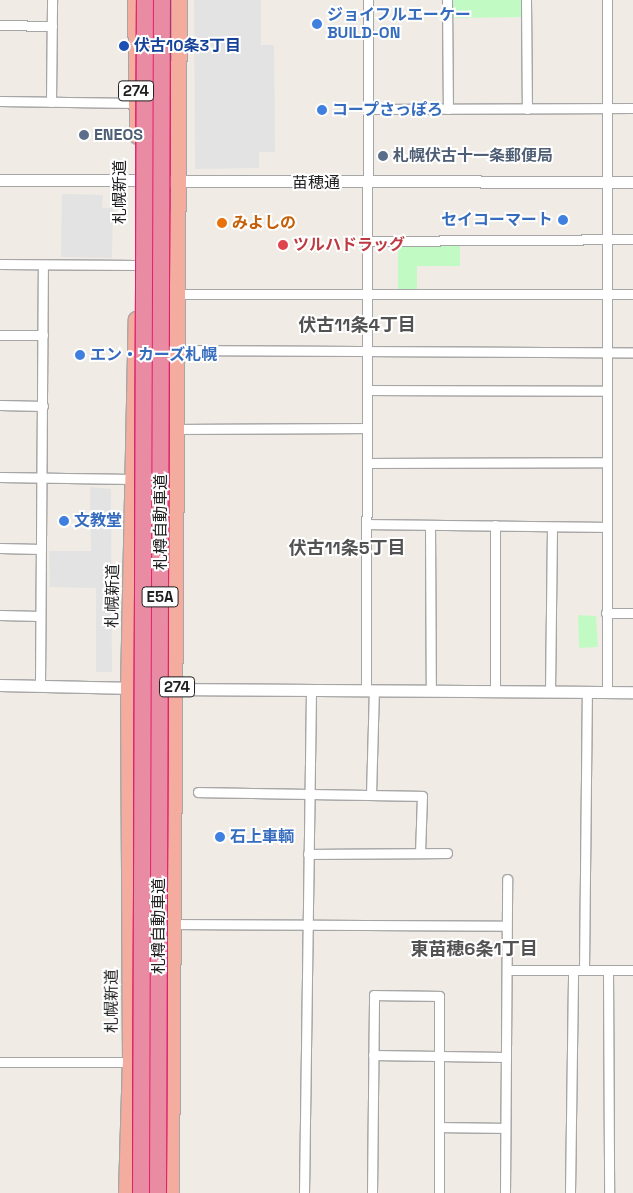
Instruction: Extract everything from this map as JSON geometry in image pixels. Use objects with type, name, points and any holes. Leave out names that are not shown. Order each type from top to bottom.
[{"type":"highway","name":"札幌新道","points":[[126,1193],[130,1062],[128,688],[138,182],[135,0]]},
{"type":"highway","name":"札樽自動車道","points":[[141,1193],[145,0]]},
{"type":"highway","name":"札樽自動車道","points":[[158,1193],[162,0]]},
{"type":"highway","name":"274","points":[[171,1193],[177,690],[179,0]]},
{"type":"street","points":[[51,102],[52,0]]},
{"type":"street","points":[[368,0],[367,524],[371,795]]},
{"type":"street","points":[[447,0],[448,109]]},
{"type":"street","points":[[526,0],[526,109]]},
{"type":"street","points":[[606,691],[607,0]]},
{"type":"street","points":[[0,25],[52,26]]},
{"type":"street","points":[[0,101],[136,103]]},
{"type":"street","points":[[368,109],[633,108]]},
{"type":"street","name":"苗穂通","points":[[0,180],[368,183],[633,182]]},
{"type":"street","points":[[368,241],[633,240]]},
{"type":"street","points":[[0,264],[137,264]]},
{"type":"street","points":[[40,684],[43,265]]},
{"type":"street","points":[[178,294],[633,294]]},
{"type":"street","points":[[0,335],[43,335]]},
{"type":"street","points":[[178,350],[633,352]]},
{"type":"street","points":[[367,390],[607,391]]},
{"type":"street","points":[[0,405],[43,406]]},
{"type":"street","points":[[178,429],[367,428]]},
{"type":"street","points":[[367,463],[607,462]]},
{"type":"street","points":[[0,477],[132,479]]},
{"type":"street","points":[[367,524],[496,525],[552,529],[607,527]]},
{"type":"street","points":[[430,525],[431,690]]},
{"type":"street","points":[[495,691],[496,525]]},
{"type":"street","points":[[550,692],[552,529]]},
{"type":"street","points":[[0,548],[41,549]]},
{"type":"street","points":[[606,613],[633,613]]},
{"type":"street","points":[[0,616],[40,616]]},
{"type":"street","points":[[0,685],[40,684],[177,690],[633,692]]},
{"type":"street","points":[[304,1193],[311,690]]},
{"type":"street","points":[[584,970],[587,692]]},
{"type":"street","points":[[198,792],[422,796],[420,852]]},
{"type":"street","points":[[308,854],[447,853]]},
{"type":"street","points":[[505,1193],[507,879]]},
{"type":"street","points":[[174,924],[307,923],[506,926]]},
{"type":"street","points":[[507,970],[584,970],[608,972],[633,970]]},
{"type":"street","points":[[570,1193],[573,970]]},
{"type":"street","points":[[608,972],[608,1193]]},
{"type":"street","points":[[372,1193],[374,995],[439,996],[439,1193]]},
{"type":"street","points":[[373,1055],[506,1056]]},
{"type":"street","points":[[0,1062],[130,1062]]},
{"type":"street","points":[[439,1127],[505,1128]]},
{"type":"green space","points":[[453,0],[521,0],[521,17],[453,18]]},
{"type":"green space","points":[[398,246],[460,246],[460,266],[417,266],[417,289],[398,289]]},
{"type":"green space","points":[[578,615],[596,616],[598,647],[579,648]]},
{"type":"shaded area","points":[[194,0],[261,0],[261,45],[274,45],[275,152],[259,152],[259,168],[195,169]]},
{"type":"shaded area","points":[[62,194],[103,195],[102,208],[113,208],[112,258],[61,257]]},
{"type":"shaded area","points":[[90,487],[111,489],[112,672],[96,672],[96,588],[50,587],[49,551],[91,551]]},
{"type":"place","name":"ジョイフルエーケー BUILD-ON","points":[[317,24]]},
{"type":"place","name":"伏古10条3丁目","points":[[124,46]]},
{"type":"place","name":"コープさっぽろ","points":[[322,110]]},
{"type":"place","name":"ENEOS","points":[[84,135]]},
{"type":"place","name":"札幌伏古十一条郵便局","points":[[383,156]]},
{"type":"place","name":"セイコーマート","points":[[563,220]]},
{"type":"place","name":"みよしの","points":[[222,223]]},
{"type":"place","name":"ツルハドラッグ","points":[[283,245]]},
{"type":"place","name":"エン・カーズ札幌","points":[[80,355]]},
{"type":"place","name":"文教堂","points":[[64,521]]},
{"type":"place","name":"石上車輌","points":[[220,837]]},
{"type":"district","name":"伏古11条4丁目","points":[[357,325]]},
{"type":"district","name":"伏古11条5丁目","points":[[347,548]]},
{"type":"district","name":"東苗穂6条1丁目","points":[[474,949]]}]
